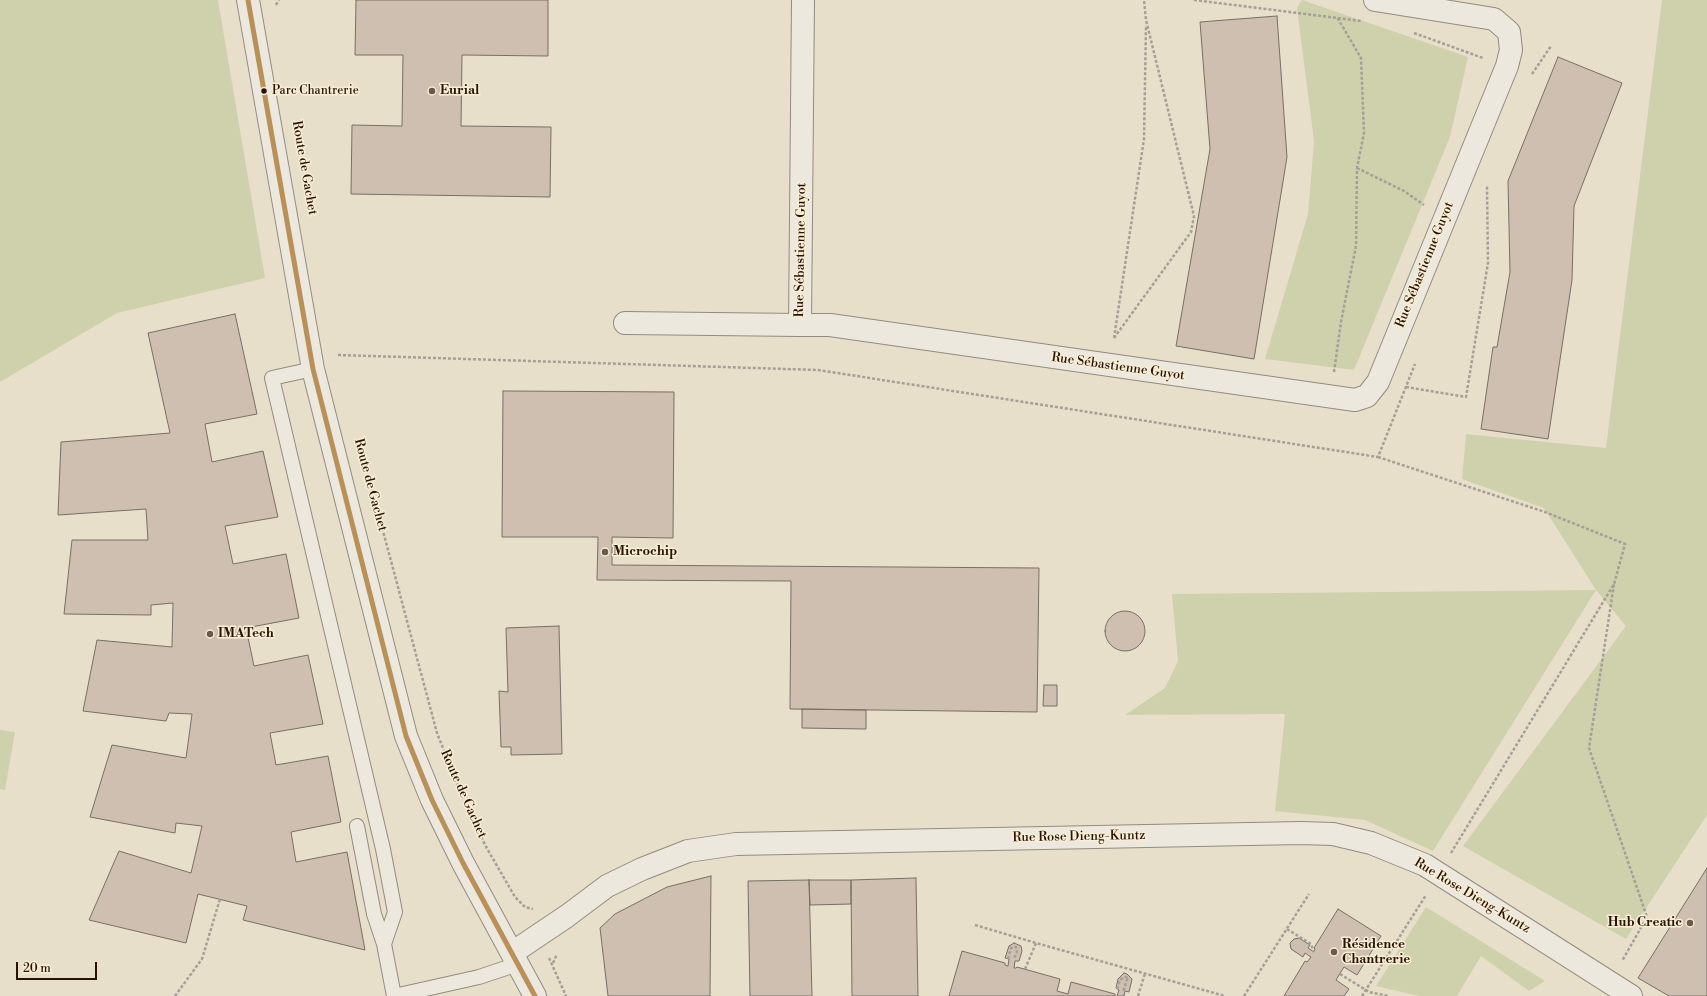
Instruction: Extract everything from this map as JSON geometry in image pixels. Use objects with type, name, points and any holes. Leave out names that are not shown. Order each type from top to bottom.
[{"type":"street","name":"Route de Gachet","points":[[248,0],[313,369],[406,736],[436,807],[463,863],[535,996]]},
{"type":"street","name":"Rue Sébastienne Guyot","points":[[803,0],[800,325],[830,325],[1355,400],[1367,396],[1378,382],[1507,66],[1511,50],[1509,32],[1494,19],[1375,0]]},
{"type":"street","points":[[625,323],[800,325]]},
{"type":"street","name":"Rue Rose Dieng-Kuntz","points":[[515,958],[607,886],[642,869],[688,852],[702,849],[736,844],[1309,833],[1333,834],[1371,843],[1425,865],[1630,996]]},
{"type":"lane","points":[[313,369],[272,378],[383,849],[395,912],[384,944]]},
{"type":"lane","points":[[357,826],[374,914],[384,944],[394,996],[479,977],[515,958]]},
{"type":"path","points":[[277,13],[276,5],[279,0]]},
{"type":"path","points":[[1111,366],[1144,139],[1146,20],[1144,0]]},
{"type":"path","points":[[1194,0],[1367,22]]},
{"type":"path","points":[[1331,396],[1341,322],[1356,246],[1357,168],[1364,133],[1362,58],[1337,17]]},
{"type":"path","points":[[1114,338],[1191,232],[1194,216],[1146,20]]},
{"type":"path","points":[[1411,32],[1507,66],[1532,73]]},
{"type":"path","points":[[1529,80],[1532,73],[1551,46]]},
{"type":"path","points":[[1357,168],[1404,191],[1444,219]]},
{"type":"path","points":[[1378,382],[1466,397],[1488,263],[1486,180]]},
{"type":"path","points":[[338,362],[338,354],[818,370],[1378,457],[1545,512],[1625,544],[1614,584],[1589,748],[1646,917],[1623,960]]},
{"type":"path","points":[[1378,457],[1406,387]]},
{"type":"path","name":"Route de Gachet","points":[[368,474],[437,733],[460,791],[486,846],[515,897],[525,907],[536,910]]},
{"type":"path","points":[[1450,854],[1614,584]]},
{"type":"path","points":[[1362,996],[1428,892]]},
{"type":"path","points":[[1244,996],[1310,894]]},
{"type":"path","points":[[175,996],[202,959],[220,899]]},
{"type":"path","points":[[975,925],[1225,996]]},
{"type":"path","points":[[1287,929],[1311,944],[1314,952]]},
{"type":"path","points":[[1025,969],[1036,943]]},
{"type":"path","points":[[1008,959],[1011,948],[1016,947],[1017,952],[1014,959]]},
{"type":"path","points":[[558,951],[553,963],[566,996]]},
{"type":"path","points":[[1138,996],[1145,973]]},
{"type":"path","points":[[1340,974],[1369,992],[1388,996]]},
{"type":"path","points":[[1117,989],[1120,980],[1124,977],[1128,977],[1123,992]]},
{"type":"green space","points":[[0,0],[218,0],[265,278],[117,313],[0,382]]},
{"type":"green space","points":[[1302,0],[1468,57],[1450,137],[1354,370],[1265,359],[1308,214],[1314,141],[1297,8]]},
{"type":"green space","points":[[1662,0],[1707,0],[1707,815],[1626,939],[1463,846],[1626,626],[1596,590],[1544,508],[1462,479],[1466,434],[1606,448]]},
{"type":"green space","points":[[1596,590],[1433,851],[1365,820],[1275,811],[1285,714],[1125,715],[1165,688],[1178,661],[1172,594]]},
{"type":"green space","points":[[0,730],[15,732],[5,790],[0,789]]},
{"type":"green space","points":[[1426,907],[1545,981],[1529,991],[1481,956],[1457,996],[1419,996],[1376,986]]},
{"type":"building","name":"Eurial","points":[[356,0],[548,0],[548,56],[462,55],[461,126],[551,127],[550,197],[351,194],[352,125],[402,126],[403,55],[355,55]]},
{"type":"building","points":[[1277,16],[1287,157],[1254,359],[1176,346],[1210,149],[1200,22]]},
{"type":"building","points":[[1558,57],[1622,83],[1574,206],[1572,280],[1548,439],[1481,429],[1493,347],[1497,347],[1510,272],[1508,181]]},
{"type":"building","name":"IMATech","points":[[235,314],[257,414],[205,424],[212,462],[263,451],[278,517],[225,526],[233,564],[286,554],[299,618],[246,628],[254,666],[308,655],[323,724],[270,733],[276,765],[328,756],[341,822],[291,832],[296,862],[347,852],[365,950],[243,920],[247,906],[198,894],[186,943],[89,920],[119,851],[191,873],[202,826],[176,823],[175,833],[90,817],[112,745],[186,758],[192,714],[169,713],[166,721],[83,711],[97,640],[172,647],[173,603],[151,605],[151,615],[64,614],[72,540],[148,540],[146,509],[58,515],[61,442],[170,433],[148,333]]},
{"type":"building","name":"Microchip","points":[[503,391],[674,392],[673,538],[612,537],[612,565],[1039,568],[1037,712],[790,709],[791,581],[597,580],[598,537],[502,537]]},
{"type":"building","points":[[1125,611],[1133,613],[1139,617],[1143,623],[1145,631],[1143,639],[1139,645],[1133,649],[1125,651],[1117,649],[1111,645],[1107,639],[1105,631],[1107,623],[1111,617],[1117,613]]},
{"type":"building","points":[[559,626],[562,754],[511,755],[511,747],[501,747],[499,691],[508,692],[506,628]]},
{"type":"building","points":[[1044,685],[1057,685],[1057,706],[1043,706]]},
{"type":"building","points":[[802,709],[866,710],[866,729],[802,728]]},
{"type":"building","name":"Hub Creatic","points":[[1707,868],[1707,996],[1669,996],[1638,978]]},
{"type":"building","points":[[711,876],[710,996],[608,996],[600,928],[615,914],[667,887]]},
{"type":"building","points":[[916,878],[918,996],[852,996],[851,880]]},
{"type":"building","points":[[809,880],[812,996],[750,996],[748,881]]},
{"type":"building","points":[[809,880],[851,880],[851,904],[810,905]]},
{"type":"building","name":"Résidence Chantrerie","points":[[1338,909],[1381,936],[1357,975],[1344,967],[1336,980],[1349,989],[1344,996],[1284,996],[1305,961],[1307,962],[1311,957],[1305,953],[1303,957],[1291,949],[1290,943],[1294,939],[1299,938],[1310,945],[1308,948],[1314,952],[1314,948]]},
{"type":"building","points":[[1014,943],[1021,946],[1022,951],[1019,961],[1015,961],[1014,968],[1017,967],[1060,979],[1057,991],[1068,994],[1071,982],[1115,994],[1115,996],[949,996],[962,951],[1005,963],[1005,965],[1008,966],[1009,959],[1005,958],[1009,946]]},
{"type":"building","points":[[1124,973],[1132,979],[1129,992],[1125,991],[1124,996],[1117,996],[1119,990],[1116,988],[1118,979]]},
{"type":"transit line","points":[[248,0],[313,369],[406,736],[432,800],[463,863],[535,996]]},
{"type":"place","name":"Parc Chantrerie","points":[[264,91]]},
{"type":"place","name":"Eurial","points":[[432,91]]},
{"type":"place","name":"Microchip","points":[[605,552]]},
{"type":"place","name":"IMATech","points":[[210,634]]},
{"type":"place","name":"Hub Creatic","points":[[1690,923]]},
{"type":"place","name":"Résidence Chantrerie","points":[[1334,952]]}]
